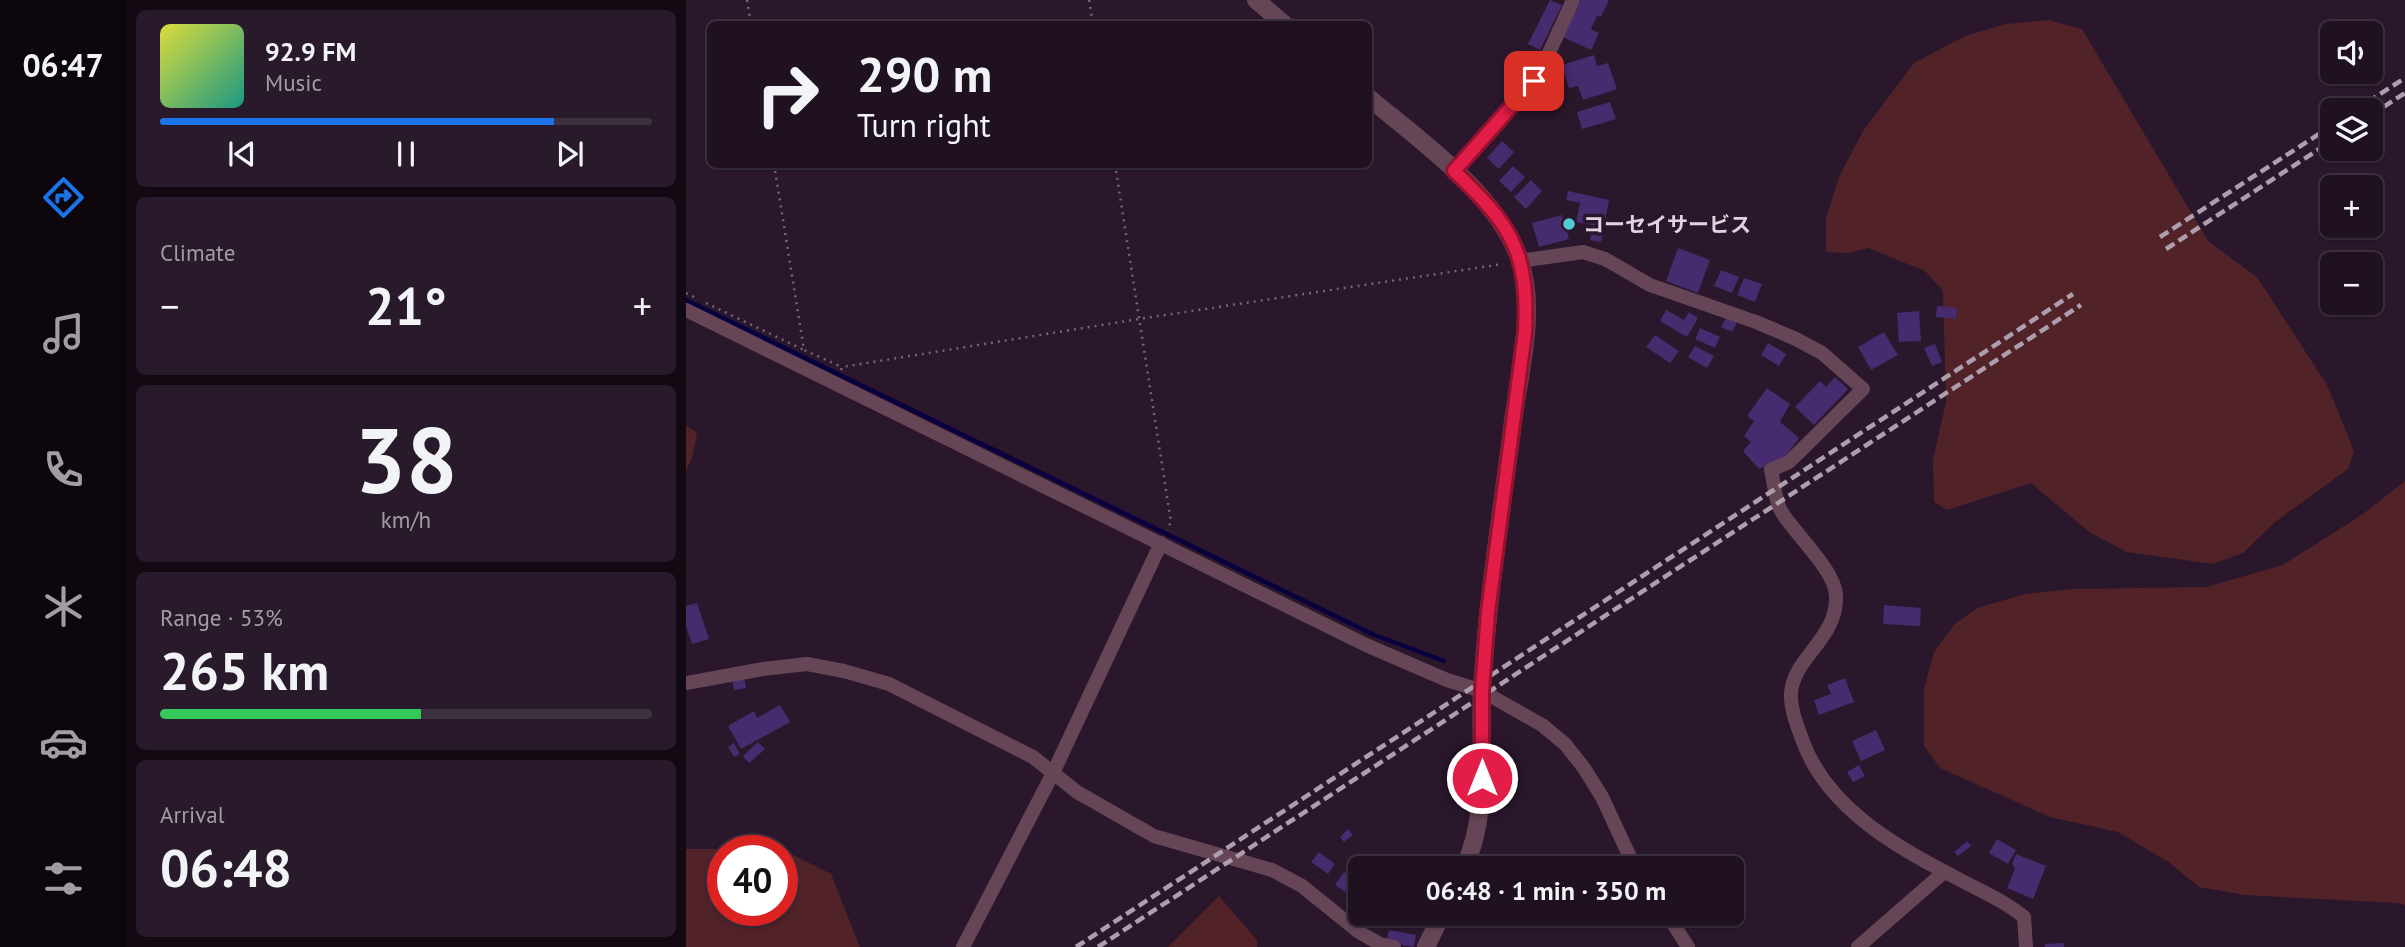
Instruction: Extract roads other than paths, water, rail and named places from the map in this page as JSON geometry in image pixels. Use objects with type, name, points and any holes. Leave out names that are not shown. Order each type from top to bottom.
[{"type":"street","points":[[1256,0],[1280,21]]},
{"type":"street","points":[[1454,171],[1534,81],[1573,0]]},
{"type":"street","points":[[1372,100],[1454,171],[1498,215],[1520,261],[1525,295],[1525,332],[1488,612],[1482,691],[1482,778],[1478,819],[1467,856]]},
{"type":"street","points":[[1520,261],[1583,252],[1605,259],[1650,285],[1796,339],[1822,353],[1863,389],[1789,462],[1771,470],[1780,510],[1829,576],[1836,594],[1831,623],[1821,642],[1796,671],[1791,694],[1793,713],[1806,750],[1827,785],[1844,806],[1892,842],[1944,872],[2007,903],[2024,917],[2026,947]]},
{"type":"street","points":[[686,310],[1366,645],[1447,680],[1482,691],[1542,725],[1565,744],[1584,768],[1602,797],[1630,856]]},
{"type":"street","points":[[963,947],[1053,773],[1161,543]]},
{"type":"street","points":[[686,683],[807,664],[889,684],[1033,757],[1077,792],[1154,836],[1272,870],[1302,886],[1359,932],[1380,944],[1394,947]]},
{"type":"street","points":[[1858,947],[1944,872]]},
{"type":"street","points":[[1426,946],[1436,926]]},
{"type":"street","points":[[1675,926],[1689,947]]},
{"type":"waterway","points":[[686,300],[1372,634],[1444,661]]},
{"type":"railway","points":[[2374,98],[2405,78]]},
{"type":"railway","points":[[2383,107],[2405,93]]},
{"type":"railway","points":[[2160,237],[2320,133]]},
{"type":"railway","points":[[2166,249],[2320,148]]},
{"type":"railway","points":[[1076,947],[2073,294]]},
{"type":"railway","points":[[1098,947],[2081,305]]},
{"type":"place","name":"コーセイサービス","points":[[1569,224]]}]
